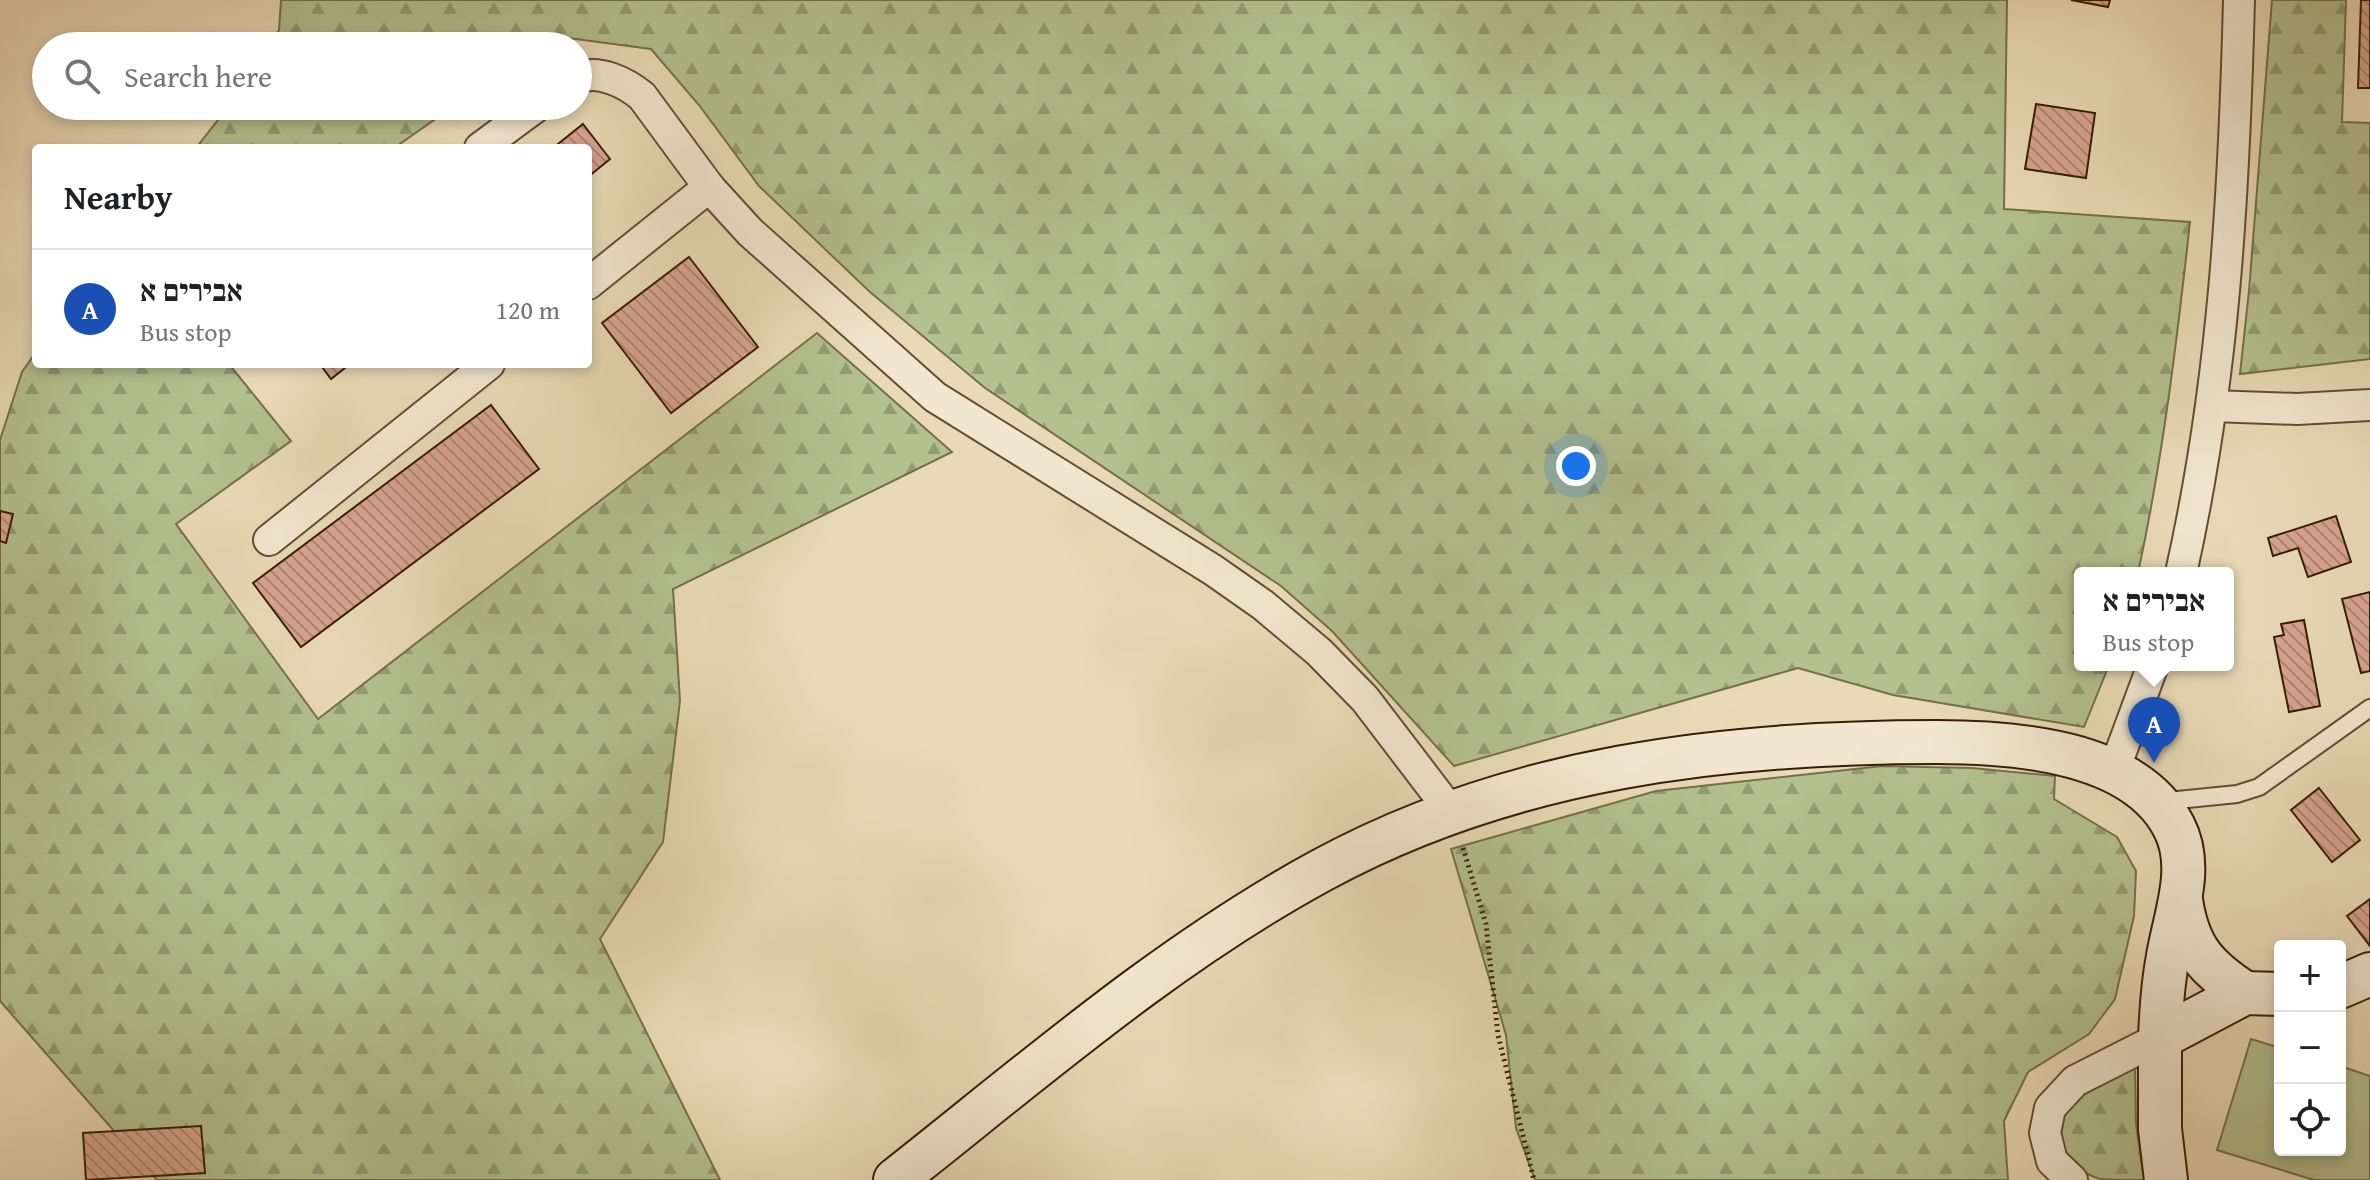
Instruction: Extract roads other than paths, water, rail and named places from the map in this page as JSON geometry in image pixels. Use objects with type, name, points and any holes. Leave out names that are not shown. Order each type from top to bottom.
[{"type":"main road","points":[[895,1180],[1109,1012],[1217,932],[1324,869],[1429,821],[1534,786],[1641,762],[1750,748],[1862,742],[1978,742],[2060,753],[2131,781],[2157,802],[2175,828],[2184,860],[2168,956],[2160,1038],[2160,1129],[2166,1180]]},
{"type":"main road","points":[[2180,897],[2184,922],[2195,949],[2213,969],[2263,994]]},
{"type":"main road","points":[[2346,984],[2370,974]]},
{"type":"main road","points":[[2160,1038],[2263,994]]},
{"type":"street","points":[[2182,567],[2196,508],[2227,287],[2239,0]]},
{"type":"street","points":[[592,76],[629,85],[642,96],[709,187],[750,232],[935,397],[1213,570],[1263,605],[1319,652],[1365,699],[1452,813]]},
{"type":"street","points":[[485,144],[518,120]]},
{"type":"street","points":[[592,281],[709,187]]},
{"type":"street","points":[[269,540],[484,368]]},
{"type":"street","points":[[2212,406],[2297,409],[2370,405]]},
{"type":"street","points":[[2113,773],[2151,671]]},
{"type":"street","points":[[2072,1180],[2052,1161],[2045,1133],[2050,1108],[2075,1081],[2160,1038]]},
{"type":"lane","points":[[2157,802],[2237,794],[2259,787],[2370,708]]},
{"type":"place","name":"אבירים א","points":[[2154,763]]}]
